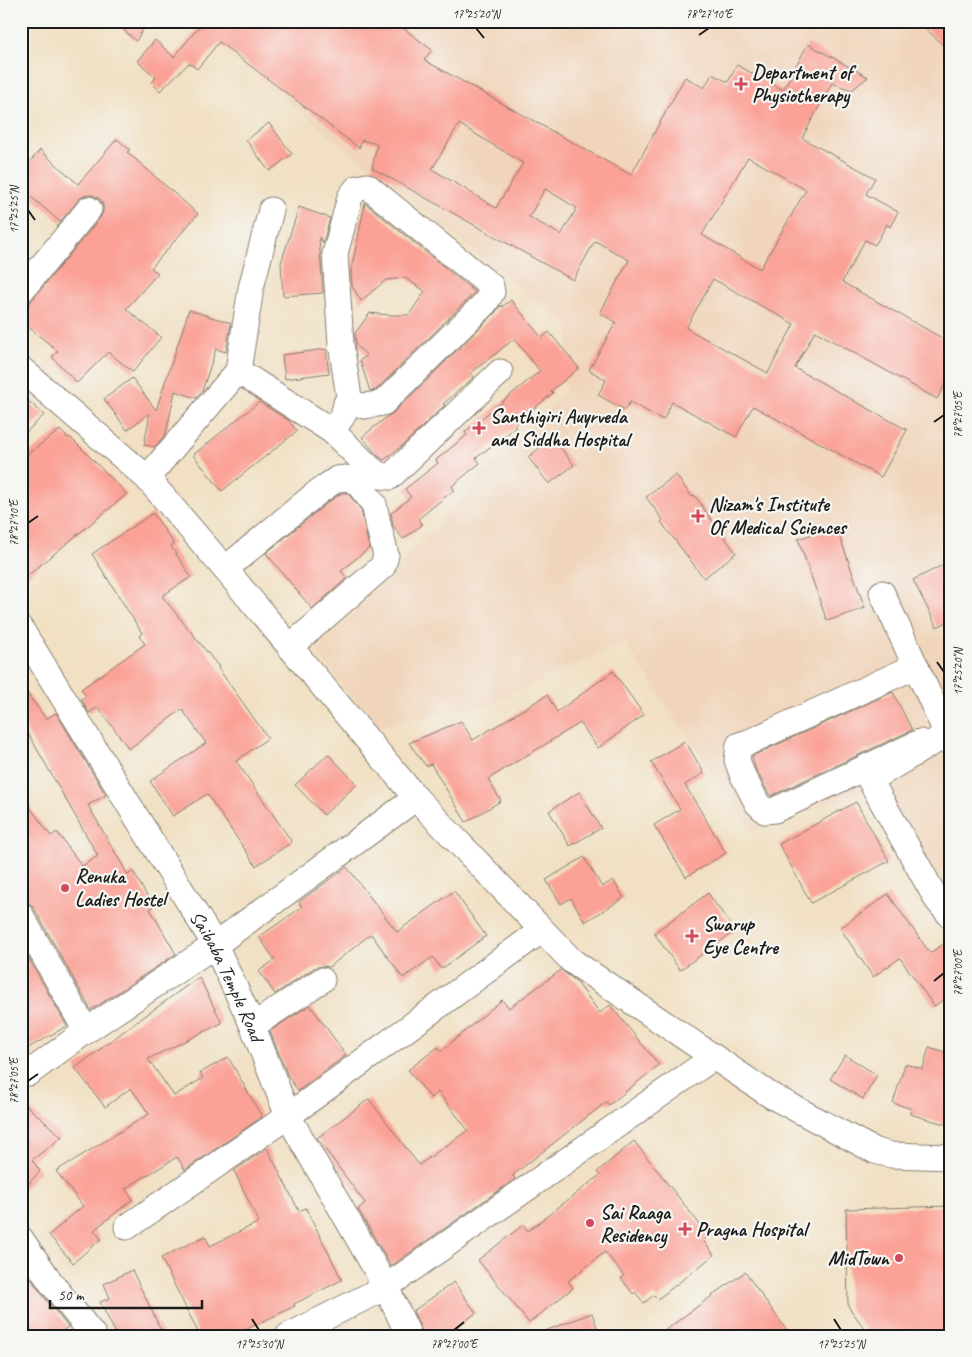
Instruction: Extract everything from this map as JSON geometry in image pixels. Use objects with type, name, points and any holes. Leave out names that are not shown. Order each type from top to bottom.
[{"type":"street","points":[[332,431],[342,417],[346,403],[349,396],[341,344],[334,254],[350,197],[357,188],[367,186],[491,286],[492,292],[486,303],[383,403],[365,406],[346,403]]},
{"type":"street","points":[[21,290],[89,209]]},
{"type":"street","points":[[147,478],[238,371],[251,288],[271,210]]},
{"type":"street","points":[[21,369],[147,478],[416,798],[572,961],[770,1095],[875,1151],[890,1155],[951,1158]]},
{"type":"street","points":[[238,371],[332,431],[371,469],[381,476],[390,477],[500,372]]},
{"type":"street","points":[[225,569],[331,483],[338,479],[346,478],[356,481],[374,504],[386,555],[383,566],[290,647]]},
{"type":"street","points":[[882,593],[949,738],[936,742],[870,780],[937,900],[951,916]]},
{"type":"street","name":"Saibaba Temple Road","points":[[23,636],[215,945],[251,1022],[288,1116],[386,1287],[410,1336]]},
{"type":"street","points":[[916,666],[739,745],[737,760],[757,803],[765,811],[775,810],[920,742]]},
{"type":"street","points":[[21,1071],[29,1073],[86,1031],[215,945],[416,798]]},
{"type":"street","points":[[21,915],[86,1031]]},
{"type":"street","points":[[127,1227],[288,1116],[542,930]]},
{"type":"street","points":[[251,1022],[264,1019],[322,980]]},
{"type":"street","points":[[288,1336],[386,1287],[714,1057]]},
{"type":"street","points":[[21,1239],[52,1284],[94,1336]]},
{"type":"shaded area","name":"Nizam's Institute Of Medical Sciences","points":[[188,21],[951,21],[951,921],[876,787],[751,832],[624,641],[488,705],[374,727],[316,651],[566,391],[569,327]]},
{"type":"building","points":[[113,21],[148,21],[136,41]]},
{"type":"building","points":[[204,21],[394,21],[432,50],[424,60],[631,175],[685,77],[704,88],[712,74],[728,82],[737,65],[783,90],[808,44],[868,77],[852,90],[832,83],[802,138],[875,178],[866,194],[898,212],[890,227],[887,224],[875,245],[865,240],[842,282],[951,343],[951,374],[937,399],[815,331],[795,368],[907,430],[881,477],[753,406],[736,437],[672,402],[663,420],[630,402],[625,410],[598,395],[606,380],[589,370],[616,322],[600,313],[629,260],[595,241],[573,280],[372,168],[377,144],[362,140],[359,148],[219,42],[197,69],[189,63],[160,91],[152,83],[156,77],[137,61],[155,40],[174,57]],"holes":[[[459,124],[523,163],[496,208],[432,169]],[[748,157],[806,190],[760,269],[702,235]],[[545,189],[577,208],[561,235],[529,217]],[[713,279],[794,324],[768,373],[686,328]]]},
{"type":"building","points":[[918,21],[951,21],[951,53]]},
{"type":"building","points":[[269,123],[292,154],[269,171],[246,140]]},
{"type":"building","points":[[117,139],[130,150],[127,152],[198,214],[151,268],[158,273],[126,309],[161,337],[133,372],[108,352],[77,383],[52,357],[58,351],[21,321],[21,313],[100,218],[103,212],[103,204],[99,198],[92,195],[84,196],[78,200],[60,222],[21,188],[21,172],[40,150],[78,184]]},
{"type":"building","points":[[365,203],[475,292],[376,390],[370,391],[360,360],[367,356],[356,345],[355,333],[370,313],[409,315],[425,291],[405,278],[386,280],[361,301],[352,286],[351,271]]},
{"type":"building","points":[[299,207],[330,218],[323,243],[319,237],[323,293],[283,296],[281,263]]},
{"type":"building","points":[[511,300],[542,338],[549,332],[579,368],[551,391],[553,393],[514,425],[516,427],[476,458],[480,463],[452,486],[454,490],[418,519],[422,525],[403,539],[393,526],[391,513],[411,497],[405,489],[438,463],[436,460],[467,435],[465,432],[540,371],[514,339],[471,373],[474,377],[443,404],[445,405],[403,445],[384,460],[377,455],[362,437],[393,413],[501,305],[502,307]]},
{"type":"building","points":[[189,310],[231,323],[226,352],[216,349],[202,391],[196,398],[175,391],[166,434],[154,447],[144,445],[150,413],[127,430],[104,399],[132,378],[156,410]]},
{"type":"building","points":[[326,349],[329,373],[285,379],[282,355]]},
{"type":"building","points":[[21,394],[44,415],[21,437]]},
{"type":"building","points":[[259,402],[288,420],[297,431],[222,491],[193,455]]},
{"type":"building","points":[[60,430],[68,438],[70,437],[127,494],[21,581],[21,459]]},
{"type":"building","points":[[553,438],[574,465],[549,484],[528,457]]},
{"type":"building","points":[[676,475],[692,497],[694,495],[736,553],[704,578],[661,522],[663,520],[646,497]]},
{"type":"building","points":[[342,493],[348,493],[361,510],[369,548],[341,571],[347,578],[312,609],[266,553]]},
{"type":"building","points":[[153,513],[174,544],[171,546],[191,577],[162,596],[219,667],[268,738],[236,761],[292,842],[256,866],[207,794],[173,816],[150,781],[206,743],[182,709],[129,749],[98,707],[89,713],[81,699],[86,696],[81,689],[145,644],[139,636],[142,633],[92,554]]},
{"type":"building","points":[[836,526],[865,608],[827,621],[798,539]]},
{"type":"building","points":[[951,561],[951,620],[937,627],[913,580]]},
{"type":"building","points":[[613,671],[644,715],[598,748],[580,723],[488,779],[501,801],[466,822],[431,764],[426,766],[409,743],[461,721],[473,740],[547,695],[557,712]]},
{"type":"building","points":[[21,685],[46,719],[56,713],[106,795],[88,805],[128,875],[133,871],[153,907],[150,909],[176,954],[91,1010],[34,908],[28,902],[21,901],[21,795],[51,836],[57,832],[82,866],[98,856],[21,721]]},
{"type":"building","points":[[893,692],[912,730],[771,796],[769,794],[755,768],[752,756]]},
{"type":"building","points":[[685,741],[704,773],[685,785],[726,853],[686,877],[654,825],[680,809],[651,762]]},
{"type":"building","points":[[328,754],[357,784],[324,815],[295,785]]},
{"type":"building","points":[[579,792],[601,828],[570,846],[549,811]]},
{"type":"building","points":[[856,802],[889,861],[811,903],[779,844]]},
{"type":"building","points":[[584,857],[602,887],[613,880],[624,898],[585,922],[571,898],[561,904],[546,880]]},
{"type":"building","points":[[347,867],[397,932],[454,891],[486,936],[441,969],[433,957],[403,978],[371,934],[329,967],[314,968],[275,994],[259,971],[275,960],[259,937],[302,907],[299,902]]},
{"type":"building","points":[[708,893],[735,931],[680,970],[654,933]]},
{"type":"building","points":[[888,894],[930,953],[951,939],[951,995],[934,1006],[900,958],[873,977],[840,928]]},
{"type":"building","points":[[21,945],[67,1026],[21,1052]]},
{"type":"building","points":[[561,970],[576,981],[600,1013],[610,1005],[659,1065],[609,1105],[606,1102],[513,1175],[515,1179],[391,1266],[358,1209],[365,1203],[317,1138],[369,1099],[419,1165],[468,1130],[438,1092],[431,1098],[408,1070],[438,1047],[441,1051],[502,1000],[509,1008]]},
{"type":"building","points":[[199,977],[222,1023],[148,1059],[174,1096],[203,1078],[200,1073],[228,1057],[262,1117],[185,1170],[177,1157],[125,1189],[133,1199],[94,1230],[101,1239],[73,1263],[49,1235],[83,1206],[56,1171],[149,1114],[131,1088],[105,1107],[75,1068]]},
{"type":"building","points":[[310,1005],[346,1055],[298,1091],[288,1076],[270,1031]]},
{"type":"building","points":[[929,1047],[951,1054],[951,1126],[910,1114],[912,1109],[893,1103],[905,1064],[923,1069]]},
{"type":"building","points":[[845,1055],[877,1075],[863,1099],[830,1079]]},
{"type":"building","points":[[21,1101],[62,1137],[32,1160],[40,1171],[21,1192]]},
{"type":"building","points":[[634,1141],[709,1236],[703,1240],[714,1255],[658,1299],[654,1295],[644,1303],[635,1292],[633,1294],[621,1278],[624,1276],[605,1252],[568,1281],[573,1288],[529,1323],[478,1260],[523,1225],[528,1231],[600,1175],[597,1172]]},
{"type":"building","points":[[267,1148],[299,1211],[306,1208],[342,1280],[294,1304],[295,1306],[233,1336],[200,1336],[161,1258],[205,1236],[210,1246],[259,1222],[234,1171]]},
{"type":"building","name":"MidTown","points":[[951,1206],[951,1336],[870,1336],[848,1306],[846,1209]]},
{"type":"building","points":[[21,1265],[68,1327],[56,1336],[21,1336]]},
{"type":"building","points":[[132,1270],[164,1336],[117,1336],[100,1302],[110,1298],[104,1284]]},
{"type":"building","points":[[745,1272],[791,1336],[658,1336],[683,1317]]},
{"type":"building","points":[[454,1282],[476,1313],[445,1336],[426,1336],[413,1311]]},
{"type":"building","points":[[592,1313],[600,1336],[537,1336],[537,1334]]},
{"type":"place","name":"Department of Physiotherapy","points":[[741,84]]},
{"type":"place","name":"Santhigiri Auyrveda and Siddha Hospital","points":[[479,428]]},
{"type":"place","name":"Nizam's Institute Of Medical Sciences","points":[[698,516]]},
{"type":"place","name":"Renuka Ladies Hostel","points":[[65,888]]},
{"type":"place","name":"Swarup Eye Centre","points":[[692,936]]},
{"type":"place","name":"Sai Raaga Residency","points":[[590,1223]]},
{"type":"place","name":"Pragna Hospital","points":[[685,1229]]},
{"type":"place","name":"MidTown","points":[[899,1258]]}]
